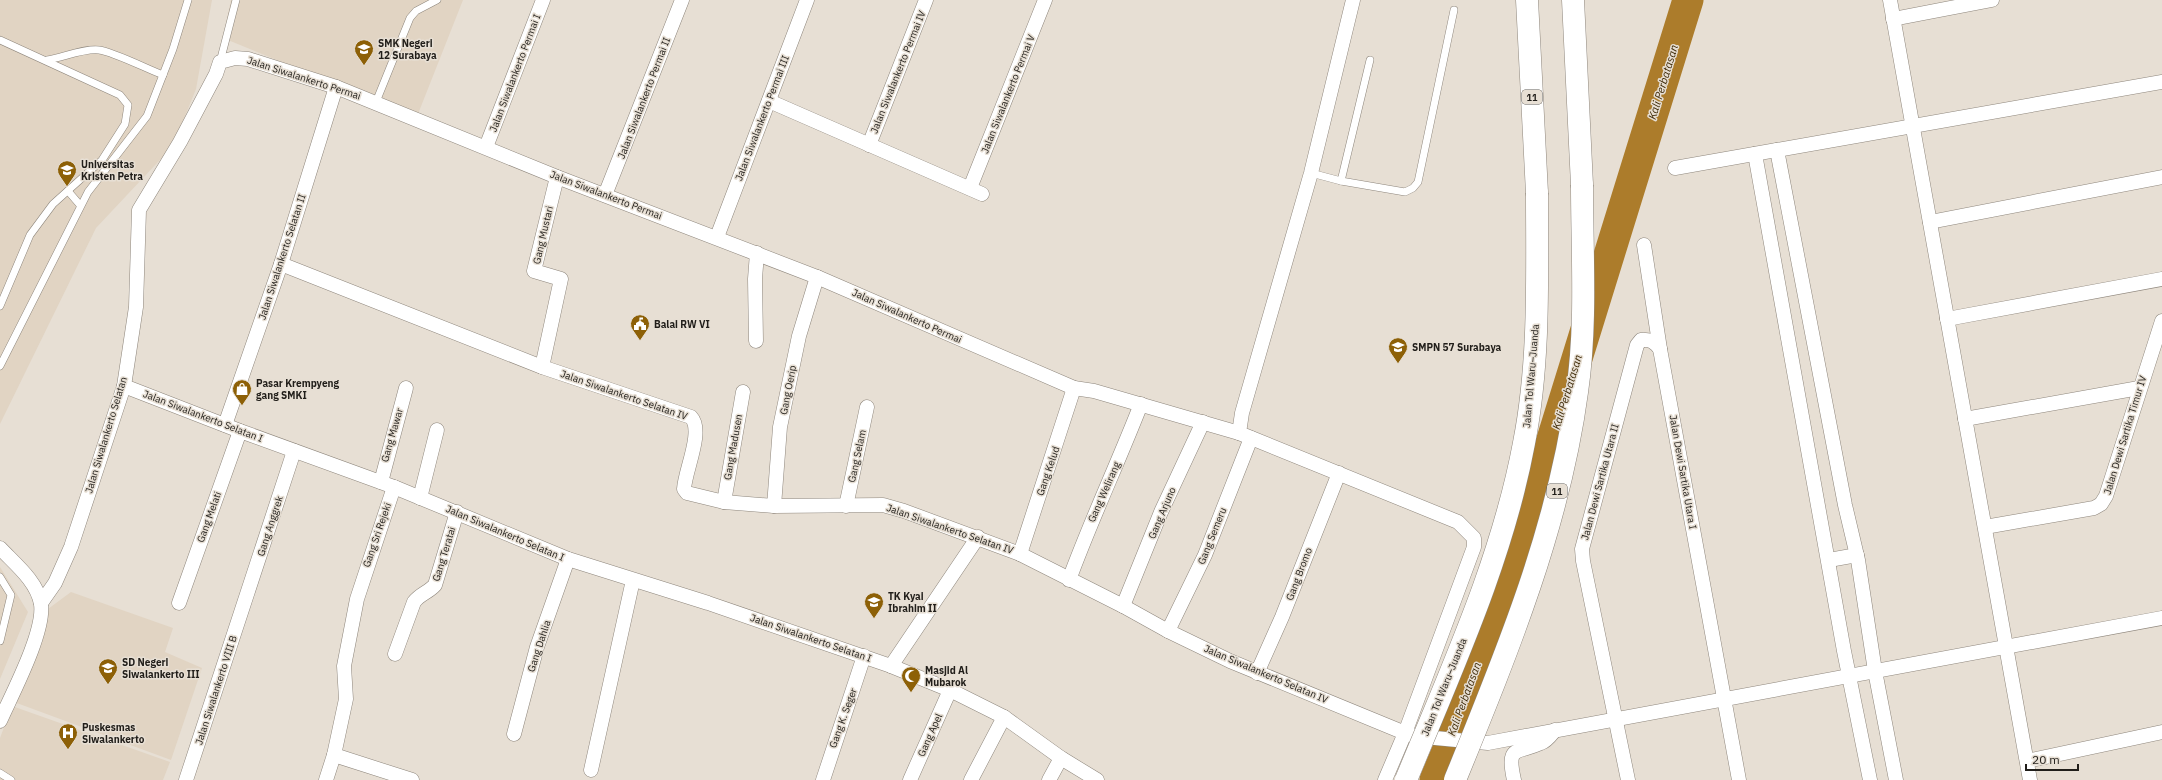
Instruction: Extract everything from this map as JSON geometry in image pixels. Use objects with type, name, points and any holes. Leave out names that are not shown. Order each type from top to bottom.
[{"type":"highway","name":"Jalan Tol Waru–Juanda","points":[[1406,780],[1484,587],[1499,545],[1524,444],[1530,402],[1537,296],[1537,194],[1527,0]]},
{"type":"highway","name":"11","points":[[1455,780],[1513,634],[1540,554],[1567,451],[1578,391],[1582,312],[1582,185],[1574,0]]},
{"type":"street","name":"Jalan Siwalankerto Permai I","points":[[486,147],[543,0]]},
{"type":"street","name":"Jalan Siwalankerto Permai II","points":[[605,195],[682,0]]},
{"type":"street","name":"Jalan Siwalankerto Permai III","points":[[717,237],[807,0]]},
{"type":"street","name":"Jalan Siwalankerto Permai IV","points":[[869,145],[926,0]]},
{"type":"street","name":"Jalan Siwalankerto Permai V","points":[[976,191],[1045,0]]},
{"type":"street","name":"Gang Semeru","points":[[1168,631],[1205,555],[1245,435],[1242,413],[1311,173],[1352,0]]},
{"type":"street","points":[[1890,0],[2030,780]]},
{"type":"street","points":[[1893,19],[1992,0]]},
{"type":"street","name":"Jalan Siwalankerto Permai","points":[[220,62],[235,58],[248,59],[336,87],[557,177],[717,237],[817,277],[1074,388],[1094,391],[1245,435],[1458,522],[1470,532],[1475,543],[1409,735],[1385,780]]},
{"type":"street","name":"Jalan Siwalankerto Selatan","points":[[41,603],[55,583],[71,547],[124,386],[136,300],[139,210],[180,142],[216,74],[220,62]]},
{"type":"street","points":[[1675,168],[2162,82]]},
{"type":"street","name":"Jalan Siwalankerto Selatan II","points":[[225,425],[281,264],[336,87]]},
{"type":"street","name":"Jalan Siwalankerto Permai IV","points":[[769,100],[976,191]]},
{"type":"street","points":[[1777,150],[1845,505],[1857,555],[1875,671],[1896,780]]},
{"type":"street","points":[[1754,154],[1870,780]]},
{"type":"street","name":"Gang Mustari","points":[[542,367],[561,279],[534,272],[557,177]]},
{"type":"street","points":[[1930,222],[2162,177]]},
{"type":"street","points":[[1764,206],[1787,202]]},
{"type":"street","name":"Jalan Dewi Sartika Utara I","points":[[1644,245],[1660,349],[1739,780]]},
{"type":"street","points":[[756,341],[755,279],[757,253]]},
{"type":"street","name":"Jalan Siwalankerto Selatan IV","points":[[281,264],[542,367],[691,417],[696,423],[697,431],[684,478],[684,489],[687,493],[724,502],[774,506],[883,505],[904,511],[978,537],[1020,554],[1123,606],[1168,631],[1257,673],[1342,706],[1409,735],[1488,742],[2162,618]]},
{"type":"street","name":"Gang Oerip","points":[[774,506],[777,451],[782,419],[799,336],[817,277]]},
{"type":"street","points":[[1947,319],[2162,279]]},
{"type":"street","name":"Jalan Dewi Sartika Timur IV","points":[[1985,527],[2094,508],[2102,504],[2106,496],[2139,388],[2162,321]]},
{"type":"street","name":"Jalan Dewi Sartika Utara II","points":[[1616,719],[1583,562],[1582,549],[1637,345],[1641,340],[1646,339],[1653,341],[1660,349]]},
{"type":"street","name":"Jalan Siwalankerto Selatan I","points":[[124,386],[457,512],[568,559],[891,666],[950,690],[1004,717],[1061,758],[1097,780]]},
{"type":"street","name":"Gang Mawar","points":[[380,482],[406,388]]},
{"type":"street","name":"Gang Kelud","points":[[1020,554],[1074,388]]},
{"type":"street","points":[[1965,420],[2139,388]]},
{"type":"street","name":"Gang Madusen","points":[[724,502],[743,392]]},
{"type":"street","name":"Gang Welirang","points":[[1069,580],[1088,529],[1111,481],[1141,404]]},
{"type":"street","name":"Gang Selam","points":[[846,506],[867,407]]},
{"type":"street","name":"Gang Arjuno","points":[[1123,606],[1144,558],[1161,512],[1203,422]]},
{"type":"street","points":[[420,498],[437,430]]},
{"type":"street","name":"Gang Melati","points":[[179,603],[240,431]]},
{"type":"street","name":"Gang Anggrek","points":[[245,600],[294,451]]},
{"type":"street","name":"Gang Bromo","points":[[1257,673],[1282,617],[1339,473]]},
{"type":"street","name":"Gang Sri Rejeki","points":[[326,780],[334,755],[346,699],[344,666],[361,582],[394,488]]},
{"type":"street","name":"Gang Teratai","points":[[395,654],[414,602],[418,596],[432,589],[435,584],[457,512]]},
{"type":"street","points":[[891,666],[978,537]]},
{"type":"street","points":[[0,548],[26,574],[41,603],[40,624],[37,634],[0,721]]},
{"type":"street","points":[[1829,560],[1857,555]]},
{"type":"street","name":"Gang Dahlia","points":[[514,734],[537,647],[568,559]]},
{"type":"street","points":[[591,770],[633,580]]},
{"type":"street","name":"Jalan Siwalankerto VIII B","points":[[186,780],[245,600]]},
{"type":"street","name":"Gang K. Seger","points":[[823,780],[864,656]]},
{"type":"street","name":"Gang Apel","points":[[910,780],[950,690]]},
{"type":"street","points":[[971,780],[1004,717]]},
{"type":"street","points":[[1616,719],[1628,780]]},
{"type":"street","points":[[1514,780],[1511,765],[1513,754],[1519,748],[1542,743],[1555,730]]},
{"type":"street","points":[[2027,761],[2162,732]]},
{"type":"street","points":[[334,755],[412,780]]},
{"type":"street","points":[[1049,780],[1061,758]]},
{"type":"lane","points":[[0,366],[80,205],[95,182],[145,121],[163,76],[188,0]]},
{"type":"lane","points":[[220,62],[236,0]]},
{"type":"lane","points":[[376,102],[410,18],[416,11],[437,0]]},
{"type":"lane","points":[[1311,173],[1342,181],[1405,192],[1413,188],[1418,182],[1454,10]]},
{"type":"lane","points":[[0,40],[47,60],[120,95],[128,105],[125,124],[116,141],[102,160],[53,204],[30,235],[0,306]]},
{"type":"lane","points":[[47,60],[65,57],[78,52],[99,50],[163,76]]},
{"type":"lane","points":[[1342,181],[1370,60]]},
{"type":"lane","points":[[68,191],[80,205]]},
{"type":"lane","points":[[0,577],[12,595],[0,641]]},
{"type":"lane","points":[[0,773],[10,780]]},
{"type":"shaded area","name":"Universitas Kristen Petra","points":[[0,0],[212,0],[196,89],[173,146],[96,228],[0,424]]},
{"type":"shaded area","name":"SMK Negeri 12 Surabaya","points":[[231,0],[463,0],[418,114],[360,94],[223,38]]},
{"type":"shaded area","points":[[0,567],[28,612],[0,679]]},
{"type":"shaded area","name":"SD Negeri Siwalankerto III","points":[[71,592],[173,628],[165,652],[202,668],[171,760],[14,702],[48,609]]},
{"type":"shaded area","name":"Puskesmas Siwalankerto","points":[[12,706],[170,762],[163,780],[0,780],[0,738]]},
{"type":"waterway","name":"Kali Perbatasan","points":[[1435,780],[1448,749],[1522,536],[1688,0]]},
{"type":"place","name":"SMK Negeri 12 Surabaya","points":[[364,66]]},
{"type":"place","name":"Universitas Kristen Petra","points":[[67,187]]},
{"type":"place","name":"Balai RW VI","points":[[640,341]]},
{"type":"place","name":"SMPN 57 Surabaya","points":[[1398,364]]},
{"type":"place","name":"Pasar Krempyeng gang SMKI","points":[[242,406]]},
{"type":"place","name":"TK Kyai Ibrahim II","points":[[874,619]]},
{"type":"place","name":"SD Negeri Siwalankerto III","points":[[108,685]]},
{"type":"place","name":"Masjid Al Mubarok","points":[[911,693]]},
{"type":"place","name":"Puskesmas Siwalankerto","points":[[68,750]]}]
